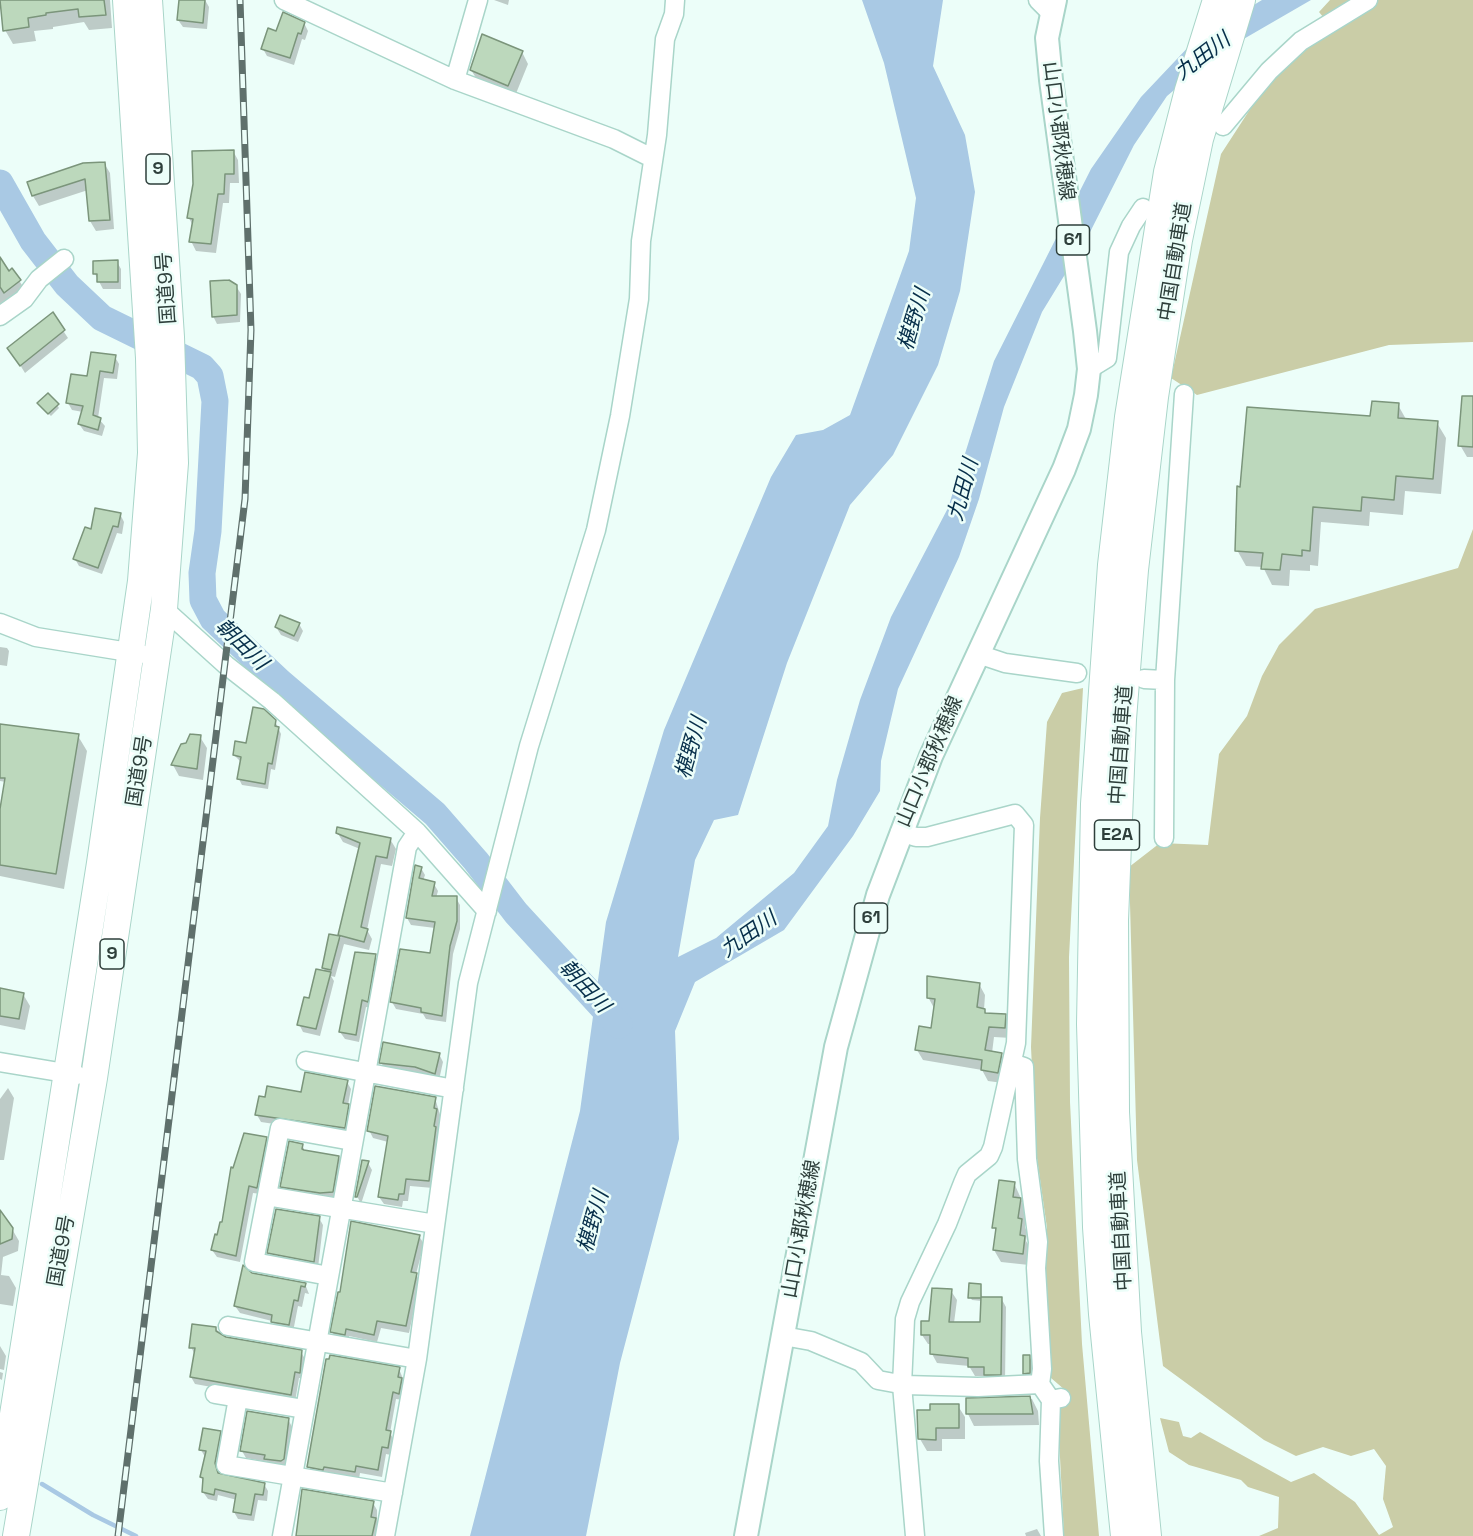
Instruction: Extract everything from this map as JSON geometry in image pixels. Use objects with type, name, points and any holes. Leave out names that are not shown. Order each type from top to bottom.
[{"type":"highway","name":"国道9号","points":[[0,1497],[6,1414],[67,1074],[141,581],[151,453],[149,358],[126,0]]},
{"type":"highway","name":"国道9号","points":[[16,1536],[94,1078],[164,609],[175,463],[171,337],[149,0]]},
{"type":"highway","name":"中国自動車道","points":[[1124,1536],[1106,1360],[1096,1227],[1090,1024],[1094,804],[1115,531],[1130,406],[1167,172],[1188,90],[1216,0]]},
{"type":"highway","name":"中国自動車道","points":[[1148,1536],[1128,1332],[1116,1124],[1114,1016],[1118,812],[1135,570],[1155,397],[1181,230],[1200,139],[1242,0]]},
{"type":"main road","name":"山口小郡秋穂線","points":[[746,1536],[836,1047],[878,895],[900,832],[931,756],[1064,469],[1079,429],[1089,369],[1047,38],[1048,4]]},
{"type":"street","points":[[284,0],[455,80],[614,139],[652,158]]},
{"type":"street","points":[[455,80],[478,0]]},
{"type":"street","points":[[385,1536],[417,1359],[468,983],[529,746],[596,530],[620,416],[639,299],[641,241],[657,135],[665,39],[674,14],[675,0]]},
{"type":"street","points":[[1223,126],[1269,71],[1301,41],[1368,0]]},
{"type":"street","points":[[1089,369],[1107,358],[1119,252],[1131,225],[1143,208]]},
{"type":"street","points":[[2,310],[24,299],[39,279],[64,259]]},
{"type":"street","points":[[1164,838],[1165,680],[1184,394]]},
{"type":"street","points":[[164,609],[226,665],[272,701],[417,832],[488,906]]},
{"type":"street","points":[[0,622],[36,637],[157,656]]},
{"type":"street","points":[[978,654],[1005,663],[1077,673]]},
{"type":"street","points":[[1144,679],[1165,680]]},
{"type":"street","points":[[900,832],[916,837],[927,837],[1016,814],[1024,825],[1016,1043],[993,1147],[988,1156],[967,1174],[910,1302],[905,1319],[902,1385],[915,1536]]},
{"type":"street","points":[[282,1536],[315,1343],[407,847],[417,832]]},
{"type":"street","points":[[306,1061],[454,1089]]},
{"type":"street","points":[[0,1062],[94,1078]]},
{"type":"street","points":[[1012,1063],[1023,1067],[1027,1159],[1038,1242],[1036,1268],[1042,1370],[1040,1384]]},
{"type":"street","points":[[329,1276],[254,1262],[280,1128],[352,1142]]},
{"type":"street","points":[[267,1196],[435,1224]]},
{"type":"street","points":[[228,1326],[417,1359]]},
{"type":"street","points":[[783,1336],[811,1341],[846,1355],[861,1362],[878,1380],[902,1385],[978,1387],[1040,1384],[1056,1399],[1049,1461],[1054,1536]]},
{"type":"street","points":[[215,1394],[304,1410]]},
{"type":"street","points":[[238,1398],[226,1465],[393,1493]]},
{"type":"green space","points":[[1330,0],[1473,0],[1473,342],[1389,345],[1197,395],[1171,378],[1221,154],[1271,77],[1310,41],[1333,29],[1319,12]]},
{"type":"green space","points":[[1473,529],[1473,1536],[1259,1536],[1278,1528],[1279,1497],[1248,1487],[1241,1480],[1189,1465],[1169,1452],[1160,1418],[1179,1422],[1183,1436],[1191,1438],[1200,1432],[1291,1482],[1314,1473],[1355,1502],[1379,1535],[1393,1527],[1383,1499],[1386,1466],[1374,1449],[1351,1456],[1323,1447],[1296,1456],[1264,1440],[1163,1366],[1137,1160],[1129,867],[1160,843],[1208,845],[1219,754],[1247,716],[1262,676],[1279,645],[1315,609],[1458,568]]},
{"type":"green space","points":[[1083,688],[1069,957],[1070,1102],[1082,1344],[1099,1536],[1064,1536],[1058,1418],[1065,1390],[1051,1378],[1041,1265],[1047,1228],[1036,1151],[1031,1047],[1040,818],[1047,722],[1062,693]]},
{"type":"water","points":[[862,0],[943,0],[933,66],[965,135],[975,192],[960,291],[938,365],[893,455],[850,505],[787,663],[738,815],[714,820],[695,860],[678,957],[716,938],[794,873],[828,826],[837,780],[860,700],[891,617],[948,508],[994,361],[1091,169],[1141,97],[1193,42],[1262,0],[1311,0],[1216,55],[1167,96],[1134,145],[1086,240],[1042,312],[1004,407],[979,499],[959,557],[898,689],[881,761],[880,791],[853,836],[784,930],[695,982],[675,1031],[679,1139],[620,1363],[586,1536],[470,1536],[580,1111],[606,922],[664,730],[771,477],[796,435],[823,430],[850,415],[909,251],[916,198],[884,63]]},
{"type":"building","points":[[0,0],[104,0],[106,15],[79,17],[78,9],[46,13],[46,15],[28,18],[29,27],[3,31]]},
{"type":"building","points":[[179,0],[205,0],[203,23],[177,20]]},
{"type":"building","points":[[283,12],[305,22],[301,34],[298,33],[290,58],[261,49],[268,28],[276,31]]},
{"type":"building","points":[[482,34],[523,51],[508,86],[470,70]]},
{"type":"building","points":[[234,150],[234,174],[225,174],[224,194],[218,194],[211,244],[189,242],[193,219],[187,218],[193,184],[192,151]]},
{"type":"building","points":[[105,162],[110,220],[89,221],[85,179],[32,196],[27,182],[83,163]]},
{"type":"building","points":[[0,257],[9,271],[12,268],[21,280],[4,293],[0,287]]},
{"type":"building","points":[[118,260],[118,282],[97,282],[97,274],[93,274],[93,261]]},
{"type":"building","points":[[229,280],[237,285],[237,315],[212,317],[210,281]]},
{"type":"building","points":[[53,312],[65,330],[20,366],[7,348]]},
{"type":"building","points":[[91,352],[116,355],[113,373],[100,371],[93,415],[101,418],[98,430],[78,424],[83,406],[66,403],[71,374],[87,376]]},
{"type":"building","points":[[48,393],[59,404],[48,414],[37,403]]},
{"type":"building","points":[[1462,396],[1473,396],[1473,447],[1458,446]]},
{"type":"building","points":[[1372,401],[1399,403],[1398,418],[1438,421],[1433,479],[1396,476],[1394,500],[1362,497],[1361,511],[1313,507],[1310,551],[1302,550],[1302,556],[1282,554],[1280,570],[1261,569],[1263,553],[1235,551],[1237,486],[1240,487],[1247,407],[1370,416]]},
{"type":"building","points":[[95,508],[121,513],[118,527],[113,526],[98,568],[73,559],[85,527],[91,529]]},
{"type":"building","points":[[280,615],[300,623],[294,636],[275,627]]},
{"type":"building","points":[[253,707],[264,709],[276,720],[275,726],[279,727],[272,764],[268,763],[265,784],[237,779],[241,757],[233,755],[235,741],[246,743]]},
{"type":"building","points":[[0,724],[79,734],[56,874],[0,865],[0,809],[5,778],[0,778]]},
{"type":"building","points":[[190,734],[201,735],[197,769],[171,765],[181,744],[186,743]]},
{"type":"building","points":[[337,827],[391,838],[387,858],[376,856],[361,927],[368,929],[364,942],[338,935],[360,843],[336,833]]},
{"type":"building","points":[[415,865],[422,867],[419,878],[435,882],[432,896],[457,896],[457,921],[450,946],[442,1016],[421,1012],[421,1008],[390,1002],[400,949],[430,953],[435,922],[406,918]]},
{"type":"building","points":[[329,934],[340,936],[331,970],[322,968]]},
{"type":"building","points":[[355,952],[376,954],[368,1002],[362,1000],[356,1035],[339,1032]]},
{"type":"building","points":[[316,969],[331,972],[316,1029],[297,1025],[304,997],[309,998]]},
{"type":"building","points":[[927,976],[980,983],[977,1007],[985,1009],[985,1013],[1006,1014],[1005,1028],[989,1027],[985,1050],[1002,1053],[998,1073],[981,1070],[982,1060],[915,1050],[919,1026],[931,1028],[935,999],[927,998]]},
{"type":"building","points":[[0,988],[24,993],[19,1019],[0,1016]]},
{"type":"building","points":[[383,1042],[440,1053],[435,1074],[415,1067],[379,1063]]},
{"type":"building","points":[[305,1072],[348,1080],[343,1103],[349,1104],[345,1128],[255,1115],[259,1096],[265,1097],[267,1086],[301,1092]]},
{"type":"building","points":[[375,1086],[436,1097],[434,1108],[437,1109],[434,1126],[436,1127],[429,1181],[406,1179],[404,1194],[399,1194],[398,1200],[378,1197],[388,1136],[367,1131]]},
{"type":"building","points":[[244,1133],[267,1137],[257,1188],[249,1186],[236,1256],[211,1250],[215,1234],[217,1235],[220,1222],[222,1222],[231,1167],[233,1168]]},
{"type":"building","points":[[289,1141],[303,1144],[302,1149],[304,1150],[339,1156],[333,1192],[320,1193],[280,1187]]},
{"type":"building","points":[[362,1160],[369,1161],[357,1197],[355,1197]]},
{"type":"building","points":[[999,1180],[1015,1182],[1013,1197],[1021,1198],[1018,1218],[1022,1219],[1020,1235],[1025,1236],[1023,1254],[993,1250],[996,1228],[992,1228]]},
{"type":"building","points":[[276,1209],[320,1216],[314,1262],[267,1253]]},
{"type":"building","points":[[0,1210],[13,1228],[12,1239],[0,1244]]},
{"type":"building","points":[[351,1221],[420,1235],[411,1272],[417,1273],[406,1326],[377,1321],[374,1335],[346,1329],[345,1335],[330,1332],[338,1292],[340,1292]]},
{"type":"building","points":[[243,1265],[252,1273],[306,1283],[305,1287],[301,1286],[298,1301],[294,1300],[289,1325],[271,1322],[272,1315],[234,1306]]},
{"type":"building","points":[[969,1283],[981,1284],[981,1298],[968,1298]]},
{"type":"building","points":[[932,1288],[952,1289],[949,1322],[980,1322],[981,1297],[1002,1297],[1001,1375],[984,1375],[984,1367],[968,1367],[968,1358],[930,1354],[930,1335],[921,1335],[921,1321],[929,1321]]},
{"type":"building","points":[[192,1324],[216,1327],[216,1331],[226,1337],[302,1350],[300,1373],[295,1372],[291,1395],[190,1377],[195,1348],[189,1348]]},
{"type":"building","points":[[330,1355],[400,1367],[398,1377],[402,1378],[399,1394],[393,1392],[386,1430],[391,1431],[388,1448],[382,1447],[378,1470],[356,1466],[355,1472],[307,1467],[326,1359],[329,1359]]},
{"type":"building","points":[[1023,1355],[1030,1355],[1030,1373],[1023,1374]]},
{"type":"building","points":[[1030,1396],[1033,1414],[966,1414],[966,1398]]},
{"type":"building","points":[[930,1404],[959,1404],[959,1428],[936,1428],[936,1440],[918,1439],[917,1410],[930,1410]]},
{"type":"building","points":[[247,1411],[289,1418],[284,1459],[281,1461],[264,1459],[265,1455],[240,1451]]},
{"type":"building","points":[[203,1428],[221,1431],[215,1463],[218,1473],[265,1483],[263,1495],[255,1494],[251,1515],[233,1512],[236,1494],[215,1489],[214,1495],[202,1492],[203,1478],[200,1477],[206,1451],[199,1450]]},
{"type":"building","points":[[302,1489],[374,1501],[371,1517],[376,1518],[372,1536],[296,1536]]},
{"type":"waterway","name":"朝田川","points":[[0,183],[33,241],[67,285],[102,318],[202,367],[210,376],[215,401],[208,531],[202,573],[203,600],[213,619],[280,682],[435,814],[476,861],[516,913],[619,1025]]},
{"type":"waterway","points":[[42,1484],[93,1515],[136,1536]]},
{"type":"railway","points":[[118,1536],[245,499],[251,330],[240,0]]},
{"type":"water label","name":"九田川","points":[[1203,57]]},
{"type":"water label","name":"椹野川","points":[[915,320]]},
{"type":"water label","name":"九田川","points":[[964,490]]},
{"type":"water label","name":"椹野川","points":[[692,748]]},
{"type":"water label","name":"九田川","points":[[749,935]]},
{"type":"water label","name":"椹野川","points":[[594,1222]]}]
